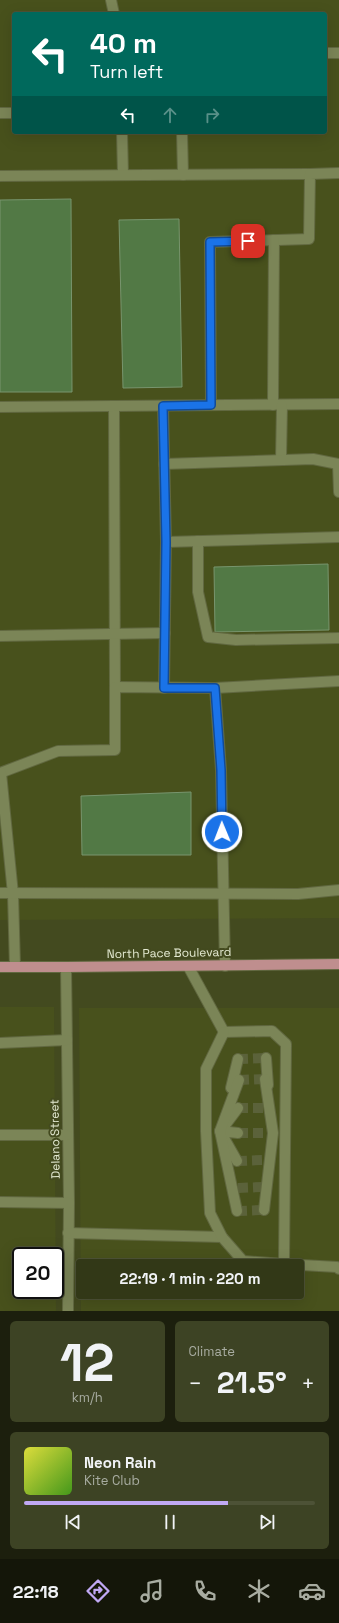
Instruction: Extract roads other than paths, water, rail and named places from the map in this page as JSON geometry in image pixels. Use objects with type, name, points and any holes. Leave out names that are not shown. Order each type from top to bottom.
[{"type":"main road","name":"North Pace Boulevard","points":[[0,967],[339,964]]},
{"type":"street","points":[[111,0],[114,12]]},
{"type":"street","points":[[327,53],[339,53]]},
{"type":"street","points":[[0,113],[12,113]]},
{"type":"street","points":[[122,134],[123,175]]},
{"type":"street","points":[[182,134],[183,175]]},
{"type":"street","points":[[0,176],[339,173]]},
{"type":"street","points":[[211,405],[210,242],[309,239],[310,174]]},
{"type":"street","points":[[274,240],[277,405],[281,460]]},
{"type":"street","points":[[0,407],[339,404]]},
{"type":"street","points":[[15,967],[13,894],[0,773],[58,751],[115,750],[114,406]]},
{"type":"street","points":[[163,406],[166,542],[164,688]]},
{"type":"street","points":[[164,464],[314,459],[338,464],[339,492]]},
{"type":"street","points":[[166,542],[339,537]]},
{"type":"street","points":[[198,541],[198,592],[208,637],[236,640],[339,638]]},
{"type":"street","points":[[0,636],[165,633]]},
{"type":"street","points":[[115,687],[215,688],[339,681]]},
{"type":"street","points":[[215,688],[221,770],[225,966]]},
{"type":"street","points":[[0,893],[298,894],[339,890]]},
{"type":"street","points":[[188,966],[224,1032]]},
{"type":"street","name":"Delano Street","points":[[66,967],[69,1203],[68,1311]]},
{"type":"street","points":[[224,1032],[272,1031],[286,1044],[284,1259]]},
{"type":"street","points":[[224,1032],[206,1068],[206,1131],[210,1213],[222,1237],[241,1259]]},
{"type":"street","points":[[0,1043],[67,1040]]},
{"type":"street","points":[[264,1210],[269,1132],[266,1058]]},
{"type":"street","points":[[237,1211],[220,1131],[238,1059]]},
{"type":"street","points":[[263,1188],[269,1132],[265,1079]]},
{"type":"street","points":[[238,1188],[220,1131],[239,1080]]},
{"type":"street","points":[[220,1131],[238,1108]]},
{"type":"street","points":[[264,1160],[269,1132],[265,1108]]},
{"type":"street","points":[[206,1131],[238,1132]]},
{"type":"street","points":[[220,1131],[237,1161]]},
{"type":"street","points":[[269,1132],[285,1133]]},
{"type":"street","points":[[0,1135],[67,1135]]},
{"type":"street","points":[[0,1202],[69,1203]]},
{"type":"street","points":[[68,1233],[222,1237]]},
{"type":"street","points":[[304,1265],[338,1267]]},
{"type":"tunnel","points":[[238,1059],[266,1058]]},
{"type":"tunnel","points":[[239,1080],[265,1079]]},
{"type":"tunnel","points":[[238,1108],[265,1108]]},
{"type":"tunnel","points":[[238,1133],[265,1133]]},
{"type":"tunnel","points":[[237,1161],[264,1160]]},
{"type":"tunnel","points":[[238,1188],[263,1187]]},
{"type":"tunnel","points":[[237,1211],[264,1210]]}]
